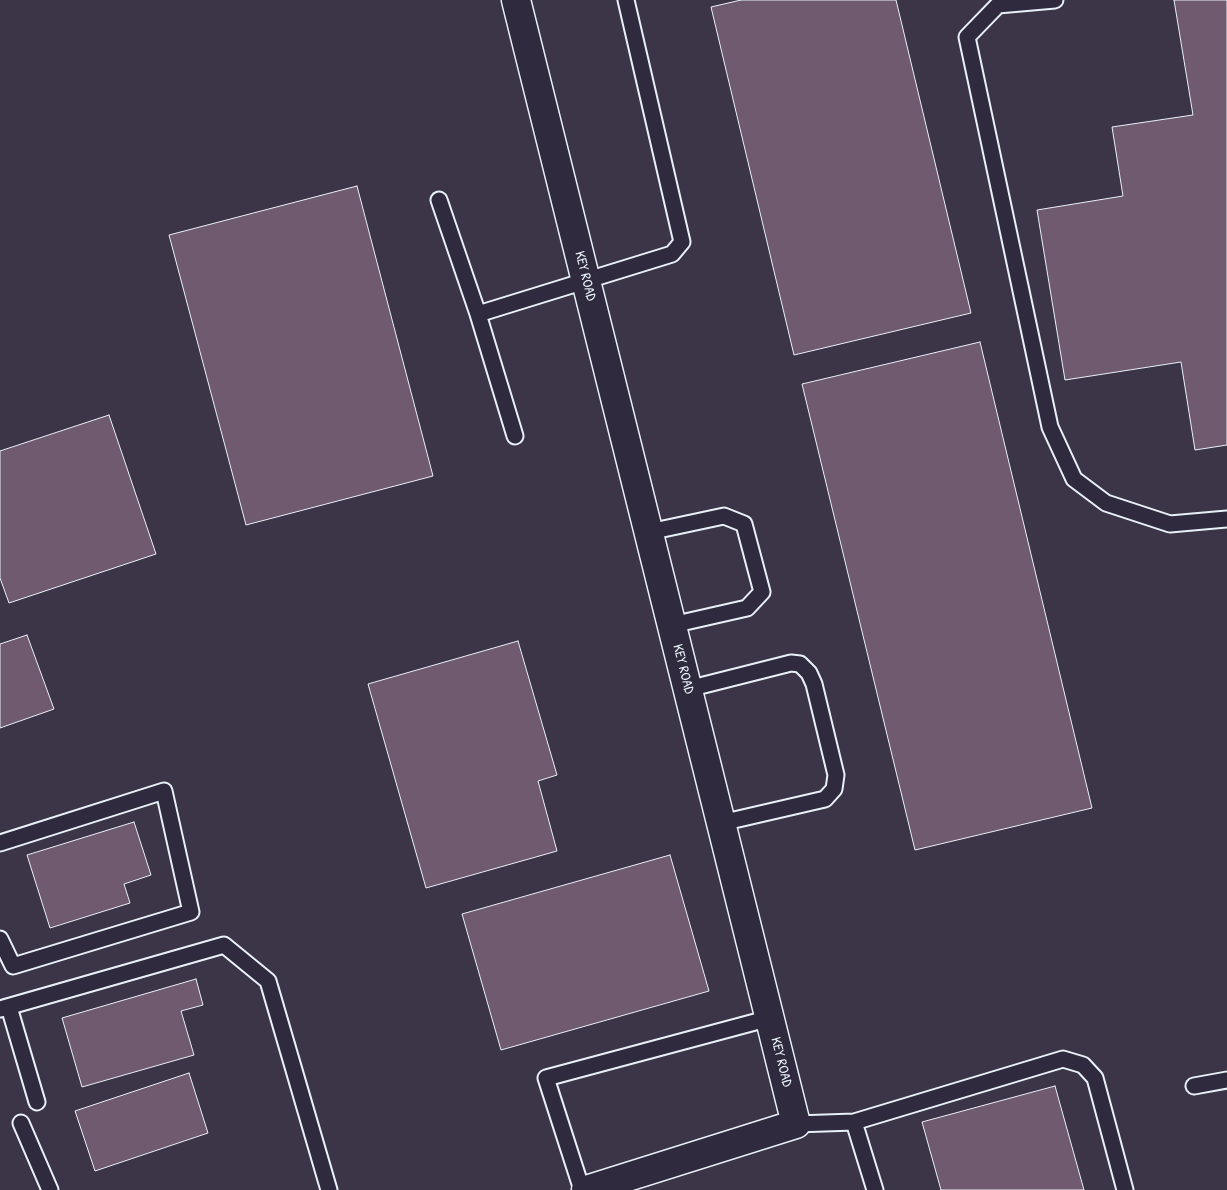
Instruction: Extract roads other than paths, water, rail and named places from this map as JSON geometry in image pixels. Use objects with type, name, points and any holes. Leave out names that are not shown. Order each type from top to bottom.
[{"type":"street","name":"KEY ROAD","points":[[516,0],[796,1124]]},
{"type":"street","points":[[586,1190],[796,1124]]},
{"type":"lane","points":[[478,314],[672,254],[682,242],[626,0]]},
{"type":"lane","points":[[1055,0],[998,5],[967,37],[1050,427],[1074,479],[1106,503],[1170,524],[1227,519]]},
{"type":"lane","points":[[439,200],[478,314],[515,436]]},
{"type":"lane","points":[[649,532],[724,516],[744,524],[762,592],[747,608],[672,625]]},
{"type":"lane","points":[[688,689],[791,663],[800,664],[809,673],[814,684],[836,775],[834,790],[825,798],[721,823]]},
{"type":"lane","points":[[0,844],[164,791],[191,912],[13,966],[0,938]]},
{"type":"lane","points":[[37,1102],[4,1008],[224,945],[268,981],[329,1190]]},
{"type":"lane","points":[[582,1190],[546,1078],[770,1018]]},
{"type":"lane","points":[[796,1124],[854,1122],[1063,1059],[1083,1065],[1095,1078],[1125,1190]]},
{"type":"lane","points":[[1194,1086],[1227,1080]]},
{"type":"lane","points":[[854,1122],[875,1190]]},
{"type":"lane","points":[[22,1123],[50,1190]]}]
